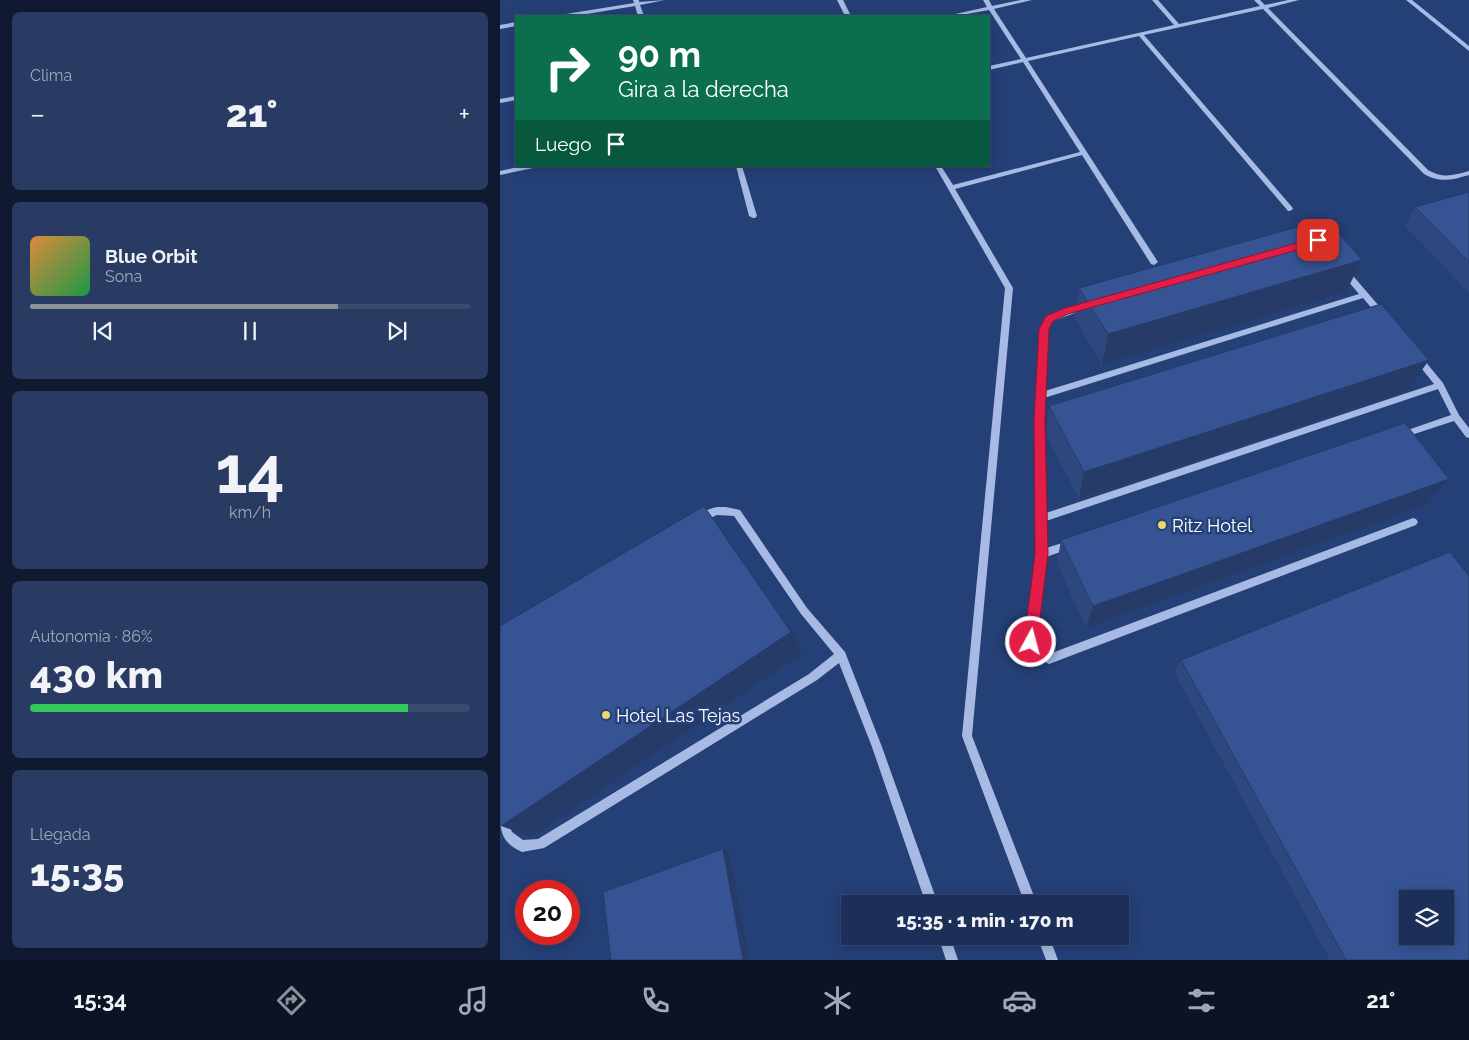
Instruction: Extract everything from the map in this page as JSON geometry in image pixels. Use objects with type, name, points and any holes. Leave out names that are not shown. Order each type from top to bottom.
[{"type":"street","points":[[571,15],[636,2],[662,0]]},
{"type":"street","points":[[840,0],[848,15]]},
{"type":"street","points":[[986,0],[1154,262]]},
{"type":"street","points":[[954,15],[1029,0]]},
{"type":"street","points":[[1155,0],[1178,27]]},
{"type":"street","points":[[1257,0],[1426,172],[1434,177],[1445,180],[1469,173]]},
{"type":"street","points":[[990,68],[1024,62],[1296,0]]},
{"type":"street","points":[[1408,0],[1469,49]]},
{"type":"street","points":[[636,2],[641,15]]},
{"type":"street","points":[[500,27],[515,24]]},
{"type":"street","points":[[1141,35],[1290,209]]},
{"type":"street","points":[[500,101],[515,98]]},
{"type":"street","points":[[951,188],[1083,153]]},
{"type":"street","points":[[500,173],[528,167]]},
{"type":"street","points":[[739,167],[753,216]]},
{"type":"street","points":[[939,167],[1009,288],[967,736],[1028,895]]},
{"type":"street","points":[[1341,268],[1386,319],[1378,321]]},
{"type":"street","points":[[1040,396],[1364,295]]},
{"type":"street","points":[[1093,304],[1065,312],[1050,319],[1044,329],[1039,418],[1042,554],[1031,642],[1037,653],[1048,659],[1413,522]]},
{"type":"street","points":[[1410,349],[1440,385],[1456,417],[1469,435]]},
{"type":"street","points":[[1042,518],[1440,385]]},
{"type":"street","points":[[1039,418],[1048,416]]},
{"type":"street","points":[[1390,439],[1456,417]]},
{"type":"street","points":[[686,527],[710,511],[725,509],[737,513],[804,611],[841,655],[877,747],[929,895]]},
{"type":"street","points":[[1042,554],[1079,542]]},
{"type":"street","points":[[500,814],[508,836],[522,846],[540,844],[813,677],[841,655]]},
{"type":"street","points":[[947,945],[952,960]]},
{"type":"street","points":[[1046,945],[1052,960]]},
{"type":"building","points":[[1469,192],[1469,262],[1415,207]]},
{"type":"building","points":[[1326,219],[1362,260],[1108,334],[1079,288]]},
{"type":"building","points":[[1381,304],[1429,360],[1084,472],[1049,406]]},
{"type":"building","points":[[1405,423],[1449,479],[1093,606],[1061,540]]},
{"type":"building","name":"Hotel Las Tejas","points":[[704,506],[791,632],[501,826],[500,626]]},
{"type":"building","points":[[1450,552],[1469,576],[1469,960],[1346,960],[1181,660]]},
{"type":"building","points":[[723,849],[743,960],[611,960],[603,892]]},
{"type":"place","name":"Ritz Hotel","points":[[1162,525]]},
{"type":"place","name":"Hotel Las Tejas","points":[[606,715]]},
{"type":"route","points":[[1031,642],[1042,554],[1039,418],[1044,329],[1050,319],[1065,312],[1318,240]]}]
